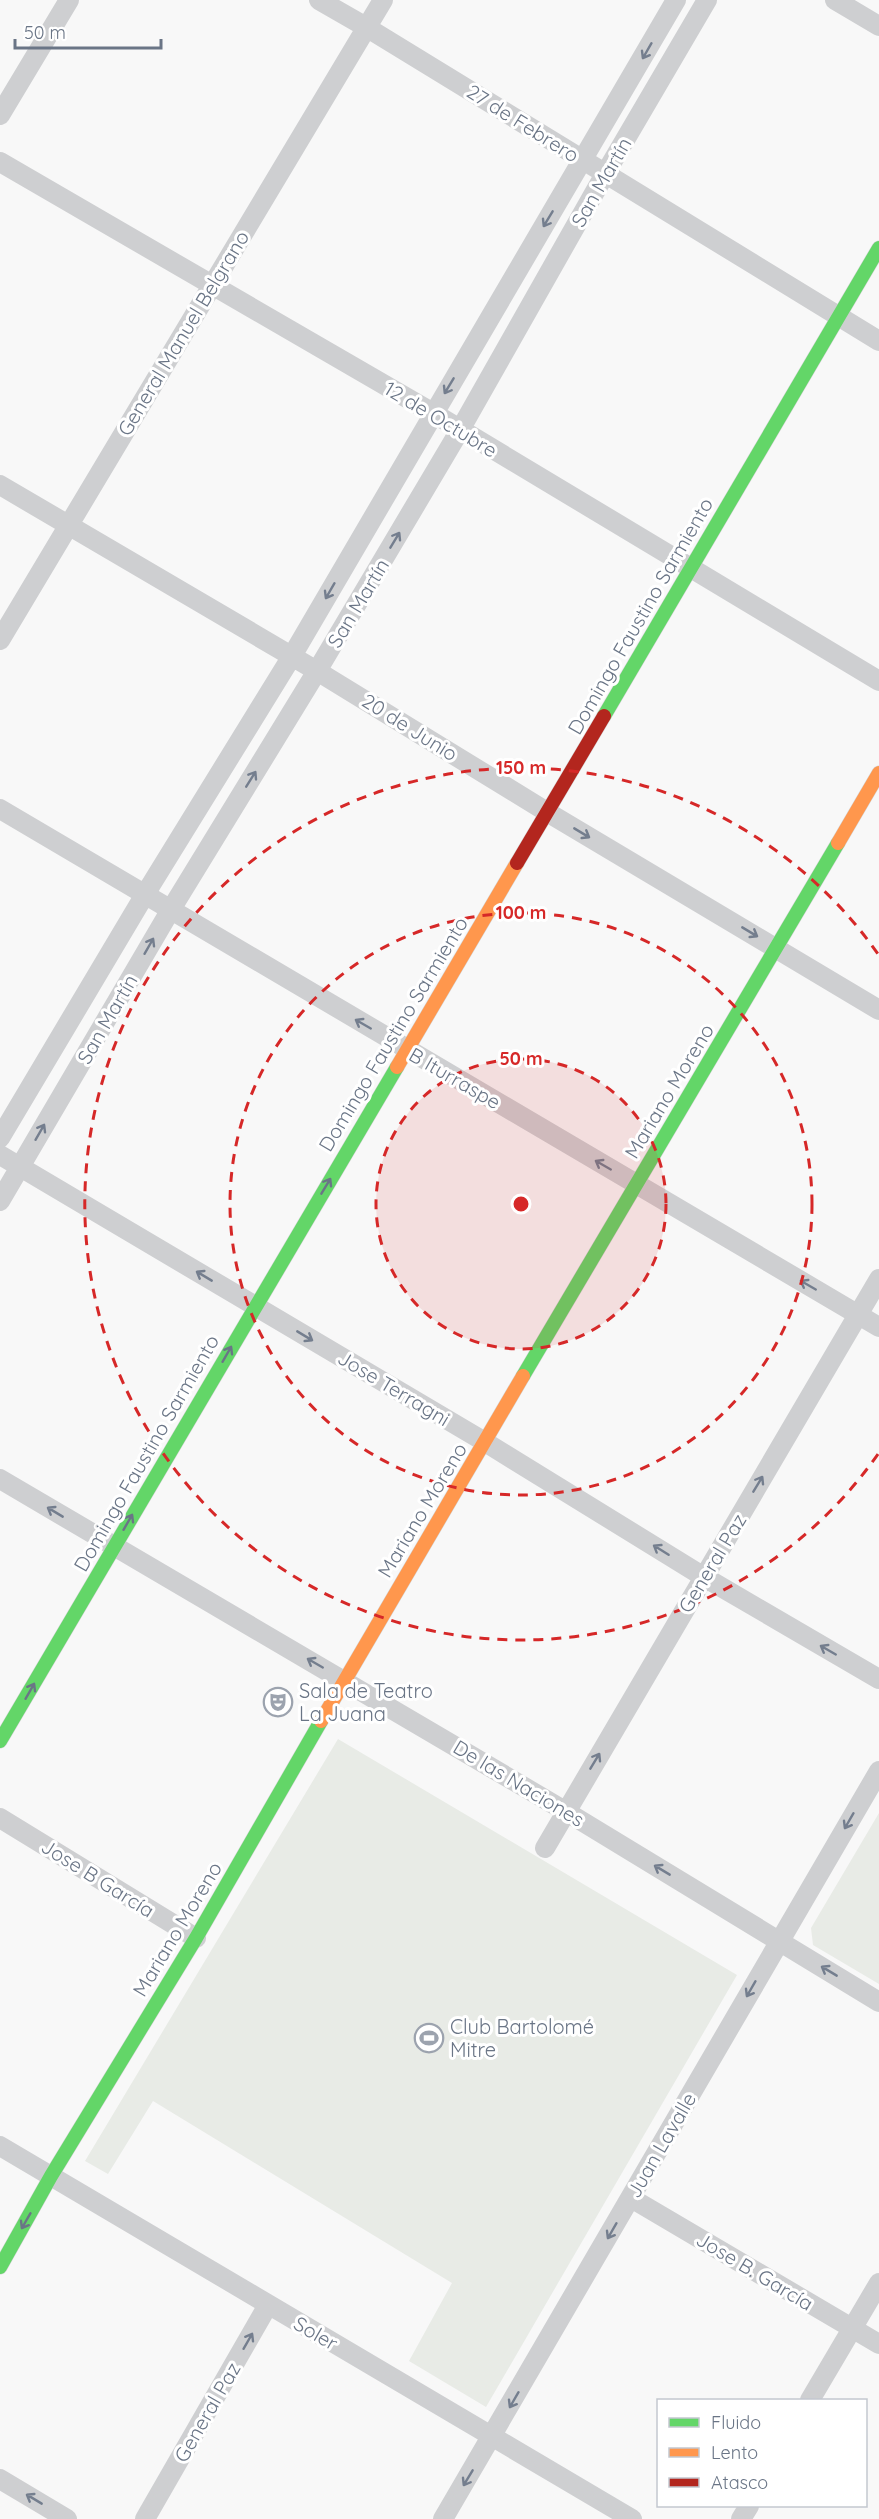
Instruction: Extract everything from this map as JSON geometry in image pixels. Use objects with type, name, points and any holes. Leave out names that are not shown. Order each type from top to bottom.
[{"type":"street","points":[[0,115],[69,0]]},
{"type":"street","name":"27 de Febrero","points":[[319,0],[879,342]]},
{"type":"street","name":"General Manuel Belgrano","points":[[0,640],[382,0]]},
{"type":"street","name":"San Martín","points":[[0,1138],[144,896],[292,656],[676,0]]},
{"type":"street","name":"San Martín","points":[[0,1201],[170,911],[460,430],[707,0]]},
{"type":"street","points":[[835,0],[879,26]]},
{"type":"street","name":"12 de Octubre","points":[[0,162],[433,413],[879,681]]},
{"type":"street","name":"Domingo Faustino Sarmiento","points":[[0,1741],[879,248]]},
{"type":"street","name":"20 de Junio","points":[[0,485],[317,670],[547,812],[879,1010]]},
{"type":"street","name":"Mariano Moreno","points":[[0,2267],[51,2176],[196,1938],[344,1680],[879,773]]},
{"type":"street","name":"B Iturraspe","points":[[0,809],[144,896],[879,1327]]},
{"type":"street","name":"Jose Terragni","points":[[0,1155],[485,1442],[704,1577],[879,1679]]},
{"type":"street","name":"General Paz","points":[[545,1848],[879,1279]]},
{"type":"street","name":"De las Naciones","points":[[0,1479],[566,1811],[879,2002]]},
{"type":"street","name":"Juan Lavalle","points":[[443,2519],[879,1770]]},
{"type":"street","name":"Jose B García","points":[[0,1818],[196,1938]]},
{"type":"street","name":"Soler","points":[[0,2146],[632,2519]]},
{"type":"street","name":"Jose B. García","points":[[631,2198],[879,2344]]},
{"type":"street","points":[[811,2399],[879,2283]]},
{"type":"street","name":"General Paz","points":[[145,2519],[268,2305]]},
{"type":"street","points":[[0,2479],[68,2519]]},
{"type":"shaded area","name":"Club Bartolomé Mitre","points":[[338,1739],[737,1975],[486,2407],[409,2361],[452,2283],[153,2101],[108,2174],[85,2161]]},
{"type":"shaded area","points":[[879,1813],[879,1984],[813,1945],[811,1928]]},
{"type":"traffic: fast","points":[[604,716],[879,248]]},
{"type":"traffic: fast","points":[[523,1376],[838,843]]},
{"type":"traffic: fast","points":[[0,1741],[397,1067]]},
{"type":"traffic: fast","points":[[0,2267],[51,2176],[196,1938],[321,1721]]},
{"type":"traffic: slow","points":[[838,843],[879,773]]},
{"type":"traffic: slow","points":[[397,1067],[517,863]]},
{"type":"traffic: slow","points":[[321,1721],[523,1376]]},
{"type":"traffic: jam","points":[[517,863],[604,716]]},
{"type":"place","name":"Sala de Teatro La Juana","points":[[278,1702]]},
{"type":"place","name":"Club Bartolomé Mitre","points":[[429,2038]]}]
